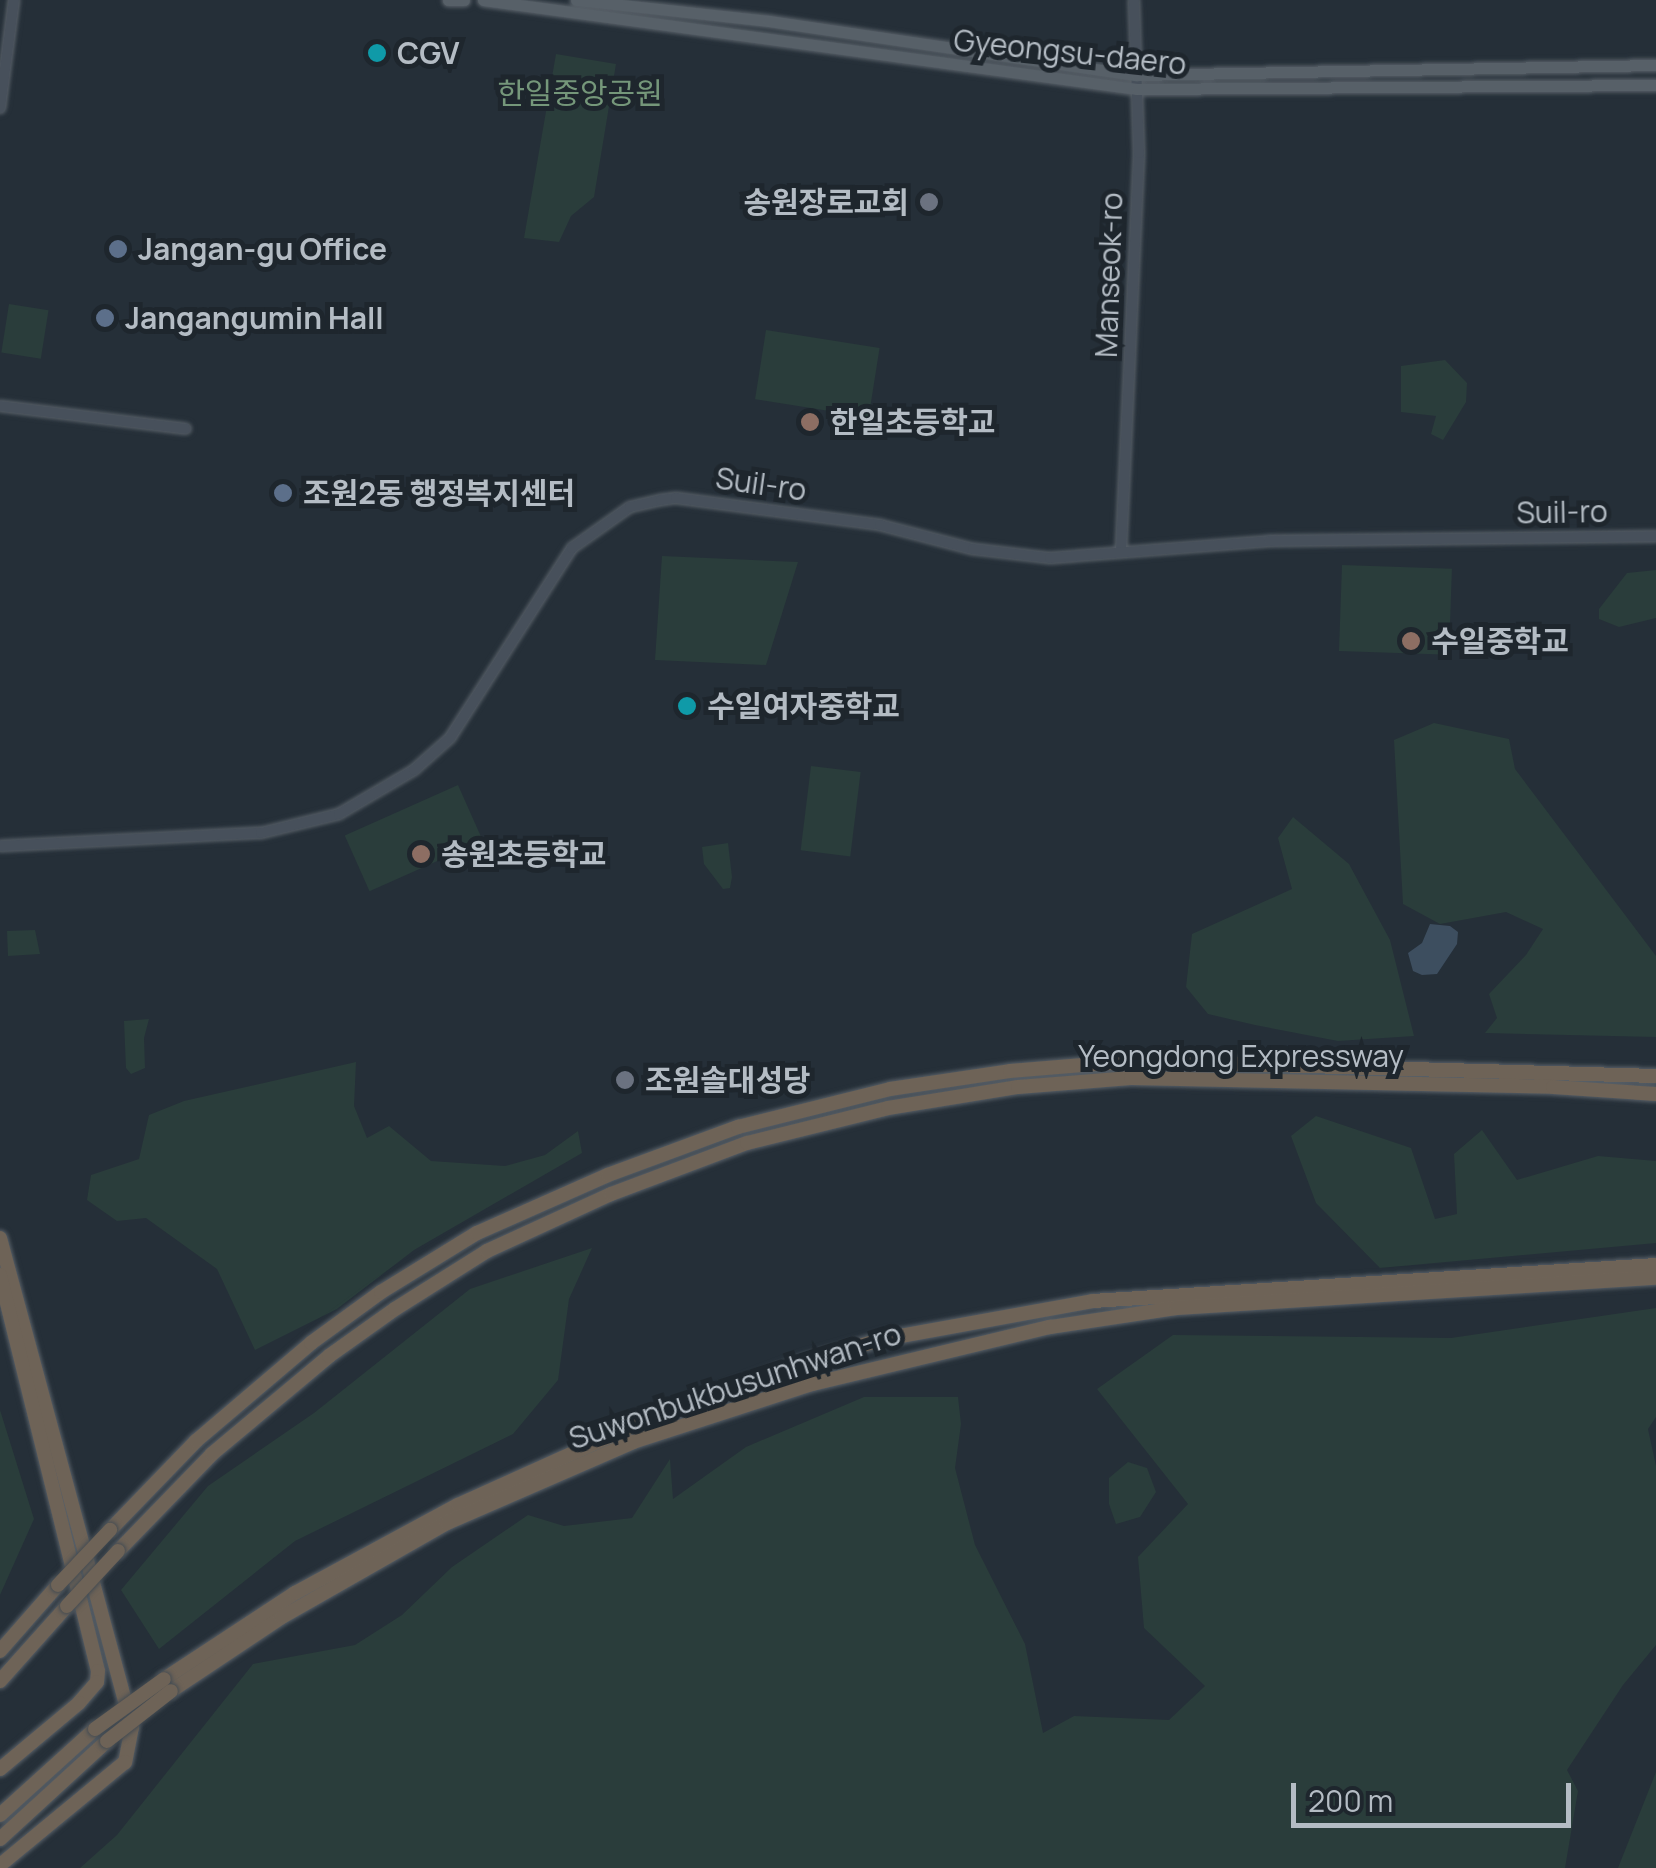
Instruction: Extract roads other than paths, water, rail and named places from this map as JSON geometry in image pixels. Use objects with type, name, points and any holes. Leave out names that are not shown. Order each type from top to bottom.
[{"type":"highway","name":"Yeongdong Expressway","points":[[0,1651],[196,1442],[311,1343],[380,1292],[477,1233],[608,1175],[738,1127],[890,1089],[1010,1071],[1132,1061],[1656,1076]]},
{"type":"highway","name":"Yeongdong Expressway","points":[[0,1681],[212,1454],[329,1356],[487,1251],[611,1194],[747,1143],[888,1108],[1018,1087],[1131,1078],[1552,1087],[1656,1094]]},
{"type":"highway","points":[[0,1238],[132,1727],[125,1762],[0,1864]]},
{"type":"highway","name":"Suwonbukbusunhwan-ro","points":[[0,1839],[168,1685],[347,1564],[458,1505],[626,1429],[803,1362],[924,1331],[1093,1301],[1656,1264]]},
{"type":"highway","points":[[0,1275],[98,1671],[97,1682],[79,1703],[0,1768]]},
{"type":"highway","name":"Suwonbukbusunhwan-ro","points":[[0,1815],[95,1730],[376,1561],[529,1485],[633,1442],[812,1384],[1098,1318],[1176,1308],[1656,1278]]},
{"type":"main road","points":[[448,0],[464,0]]},
{"type":"main road","name":"Gyeongsu-daero","points":[[483,0],[1080,82],[1656,65]]},
{"type":"main road","name":"Gyeongsu-daero","points":[[576,0],[769,20],[1082,67],[1136,82],[1187,90],[1656,85]]},
{"type":"main road","points":[[662,26],[678,18],[697,20],[700,15]]},
{"type":"main road","points":[[1080,82],[1082,67]]},
{"type":"main road","points":[[1187,90],[1188,85],[1213,77]]},
{"type":"street","points":[[0,108],[14,0]]},
{"type":"street","name":"Manseok-ro","points":[[1121,551],[1139,153],[1134,0]]},
{"type":"street","points":[[0,406],[186,429]]},
{"type":"street","name":"Suil-ro","points":[[0,846],[261,833],[339,814],[414,770],[450,738],[572,548],[630,507],[676,498],[880,526],[972,548],[1050,558],[1269,541],[1656,536]]},
{"type":"water","points":[[1430,924],[1450,926],[1458,932],[1457,944],[1437,974],[1422,975],[1413,971],[1408,953],[1422,943]]},
{"type":"place","name":"CGV","points":[[377,53]]},
{"type":"place","name":"송원장로교회","points":[[929,202]]},
{"type":"place","name":"Jangan-gu Office","points":[[118,249]]},
{"type":"place","name":"Jangangumin Hall","points":[[105,318]]},
{"type":"place","name":"한일초등학교","points":[[810,422]]},
{"type":"place","name":"조원2동 행정복지센터","points":[[283,493]]},
{"type":"place","name":"수일중학교","points":[[1411,641]]},
{"type":"place","name":"수일여자중학교","points":[[687,706]]},
{"type":"place","name":"송원초등학교","points":[[421,854]]},
{"type":"place","name":"조원솔대성당","points":[[625,1080]]},
{"type":"park label","name":"한일중앙공원","points":[[580,93]]}]
